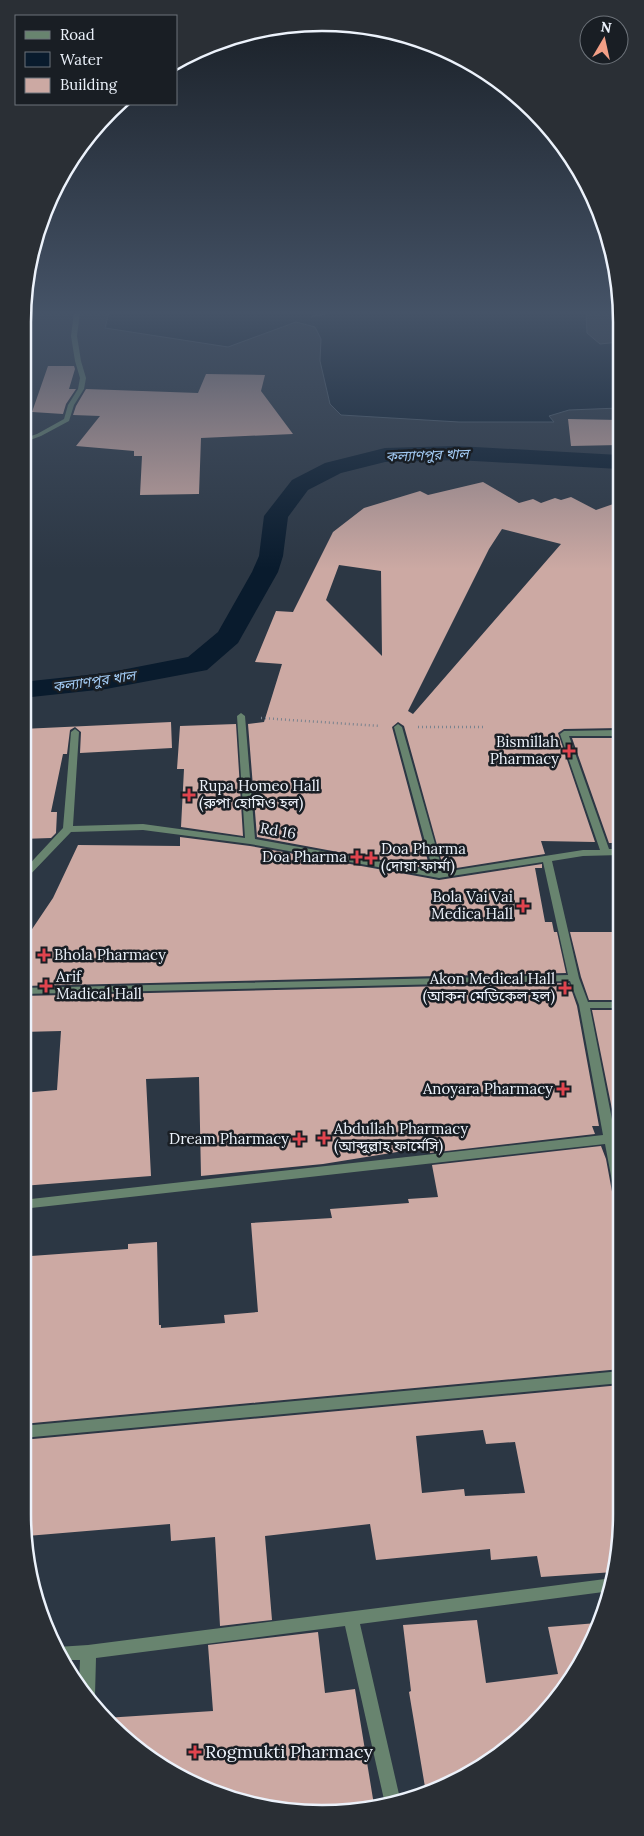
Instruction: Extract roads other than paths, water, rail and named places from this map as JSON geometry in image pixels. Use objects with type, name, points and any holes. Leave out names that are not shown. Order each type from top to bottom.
[{"type":"street","points":[[31,438],[67,420],[75,398]]},
{"type":"street","points":[[241,716],[250,841]]},
{"type":"street","points":[[398,727],[439,875]]},
{"type":"street","points":[[31,868],[68,829],[75,732]]},
{"type":"street","points":[[606,853],[564,734],[613,733]]},
{"type":"street","name":"Rd 16","points":[[68,829],[143,827],[250,841],[439,875],[583,853],[613,852]]},
{"type":"street","points":[[547,859],[574,978],[584,1005],[613,1158]]},
{"type":"street","points":[[31,991],[574,978]]},
{"type":"street","points":[[584,1005],[613,1006]]},
{"type":"street","points":[[31,1204],[609,1139]]},
{"type":"street","points":[[31,1431],[613,1378]]},
{"type":"street","points":[[67,1653],[88,1652],[604,1585]]},
{"type":"street","points":[[351,1617],[390,1796]]},
{"type":"street","points":[[86,1685],[88,1652]]},
{"type":"water","points":[[329,398],[613,398],[613,408],[569,410],[549,416],[554,422],[459,422],[341,415],[330,404]]},
{"type":"waterway","name":"কল্যাণপুর খাল","points":[[31,689],[106,681],[197,664],[229,637],[265,572],[271,556],[276,516],[300,485],[333,468],[385,455],[457,453],[613,462]]},
{"type":"place","name":"Bismillah Pharmacy","points":[[569,751]]},
{"type":"place","name":"Rupa Homeo Hall (রুপা হোমিও হল)","points":[[189,795]]},
{"type":"place","name":"Doa Pharma","points":[[357,857]]},
{"type":"place","name":"Doa Pharma (দোয়া ফার্মা)","points":[[371,858]]},
{"type":"place","name":"Bola Vai Vai Medica Hall","points":[[523,906]]},
{"type":"place","name":"Bhola Pharmacy","points":[[44,955]]},
{"type":"place","name":"Arif Madical Hall","points":[[46,986]]},
{"type":"place","name":"Akon Medical Hall (আকন মেডিকেল হল)","points":[[565,988]]},
{"type":"place","name":"Anoyara Pharmacy","points":[[563,1089]]},
{"type":"place","name":"Abdullah Pharmacy (আব্দুল্লাহ ফার্মেসি)","points":[[324,1138]]},
{"type":"place","name":"Dream Pharmacy","points":[[299,1139]]},
{"type":"place","name":"Rogmukti Pharmacy","points":[[195,1752]]}]
